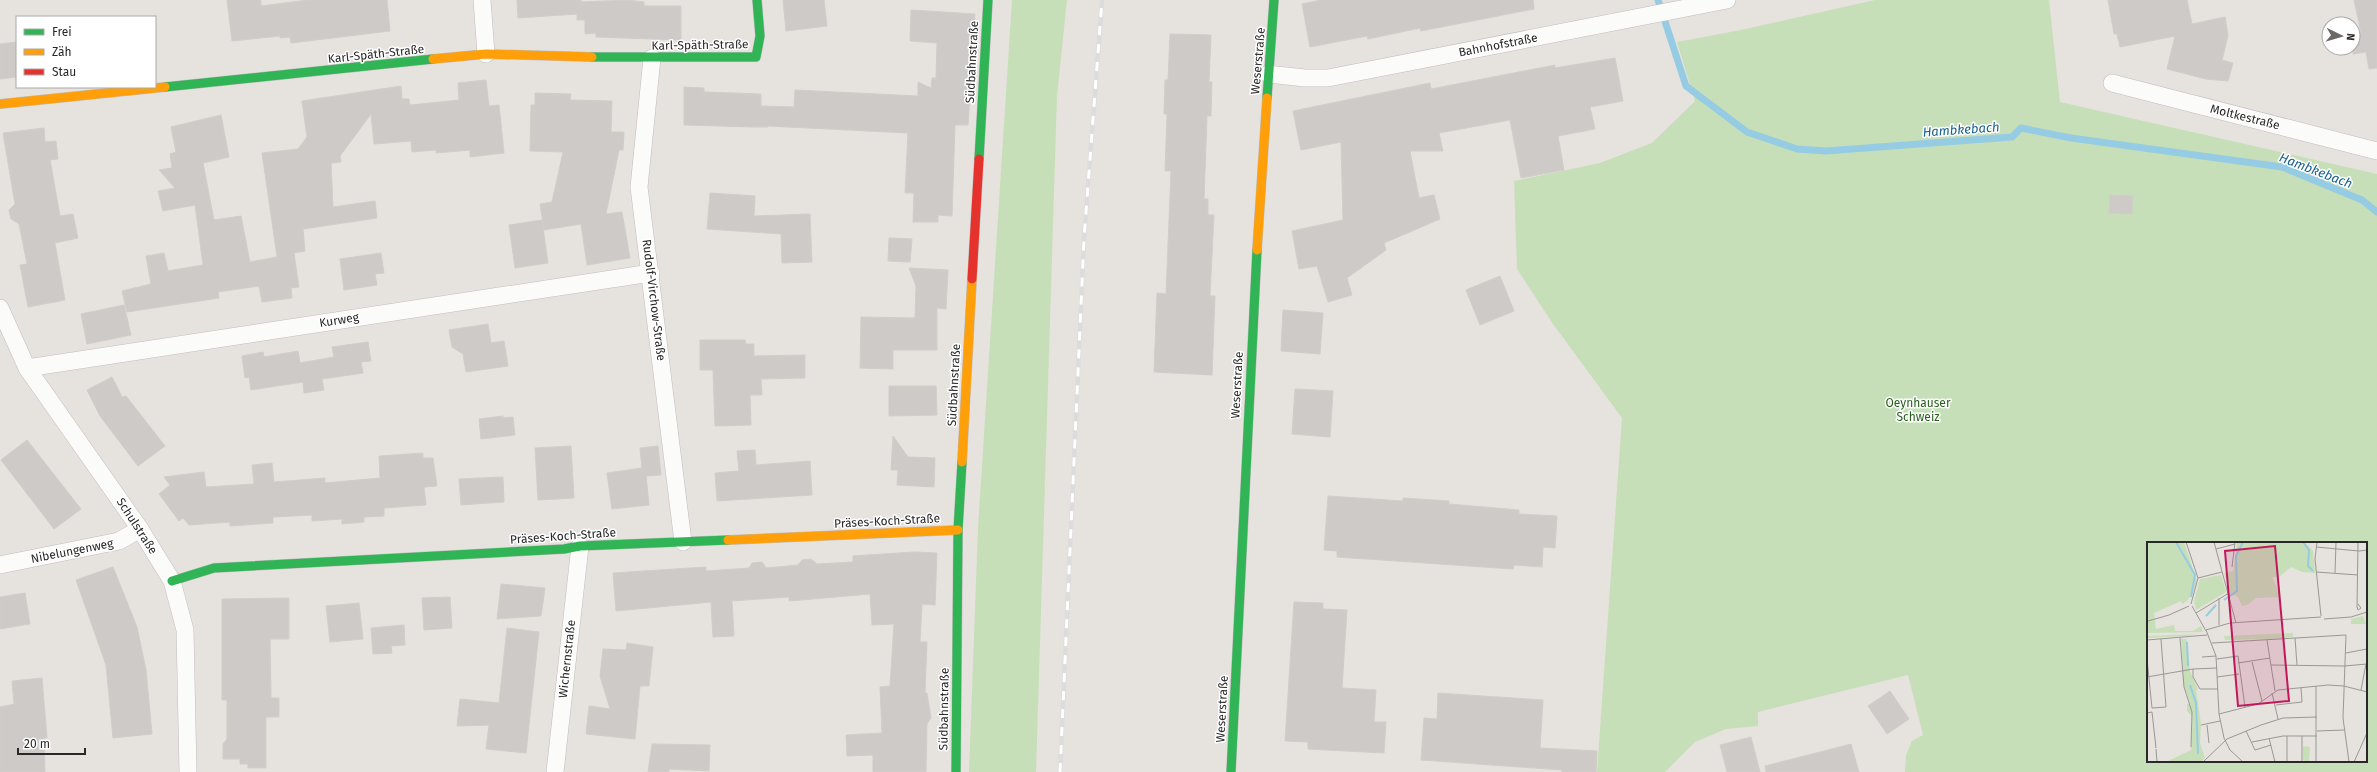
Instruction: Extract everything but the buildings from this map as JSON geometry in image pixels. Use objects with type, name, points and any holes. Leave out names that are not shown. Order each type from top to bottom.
[{"type":"street","points":[[482,0],[486,54]]},
{"type":"street","name":"Karl-Späth-Straße","points":[[156,88],[486,54],[652,58],[756,57],[760,36],[757,0]]},
{"type":"street","name":"Südbahnstraße","points":[[956,772],[958,530],[988,0]]},
{"type":"street","name":"Weserstraße","points":[[1232,772],[1248,401],[1274,0]]},
{"type":"street","name":"Bahnhofstraße","points":[[1268,74],[1306,78],[1328,78],[1648,17],[1723,0]]},
{"type":"street","name":"Rudolf-Virchow-Straße","points":[[652,58],[639,187],[651,273],[683,542]]},
{"type":"street","name":"Moltkestraße","points":[[2112,83],[2377,151]]},
{"type":"street","name":"Karl-Späth-Straße","points":[[0,104],[156,88]]},
{"type":"street","name":"Kurweg","points":[[27,368],[651,273]]},
{"type":"street","name":"Schulstraße","points":[[0,308],[27,368],[140,529],[172,581],[185,630],[188,772]]},
{"type":"street","name":"Nibelungenweg","points":[[0,565],[119,541],[140,529]]},
{"type":"street","name":"Präses-Koch-Straße","points":[[172,581],[214,568],[564,549],[580,546],[958,530]]},
{"type":"street","name":"Wichernstraße","points":[[555,772],[580,546]]},
{"type":"green space","points":[[1012,0],[1067,0],[1057,96],[1036,772],[969,772],[978,528]]},
{"type":"green space","name":"Oeynhauser Schweiz","points":[[1875,0],[2049,0],[2060,102],[2377,174],[2377,772],[1905,772],[1906,755],[1912,741],[1923,735],[1908,675],[1758,712],[1758,726],[1726,729],[1695,742],[1665,772],[1597,772],[1622,418],[1553,324],[1517,269],[1514,181],[1600,163],[1652,143],[1695,101],[1677,42],[1736,31]]},
{"type":"waterway","name":"Hambkebach","points":[[1658,0],[1686,86],[1747,132],[1797,149],[1826,151],[2012,137],[2021,128],[2071,138],[2282,167],[2362,200],[2377,212]]},
{"type":"railway","points":[[1060,772],[1084,239],[1102,0]]},
{"type":"traffic: fast","points":[[592,57],[756,57],[760,36],[757,0]]},
{"type":"traffic: fast","points":[[979,159],[988,0]]},
{"type":"traffic: fast","points":[[1267,98],[1274,0]]},
{"type":"traffic: fast","points":[[165,87],[433,59]]},
{"type":"traffic: fast","points":[[1231,772],[1257,250]]},
{"type":"traffic: fast","points":[[956,772],[958,530],[962,462]]},
{"type":"traffic: fast","points":[[172,581],[214,568],[564,549],[580,546],[728,540]]},
{"type":"traffic: slow","points":[[433,59],[486,54],[592,57]]},
{"type":"traffic: slow","points":[[156,88],[165,87]]},
{"type":"traffic: slow","points":[[0,104],[155,88]]},
{"type":"traffic: slow","points":[[1257,250],[1267,98]]},
{"type":"traffic: slow","points":[[962,462],[972,279]]},
{"type":"traffic: slow","points":[[728,540],[958,530]]},
{"type":"traffic: jam","points":[[972,279],[979,159]]}]
